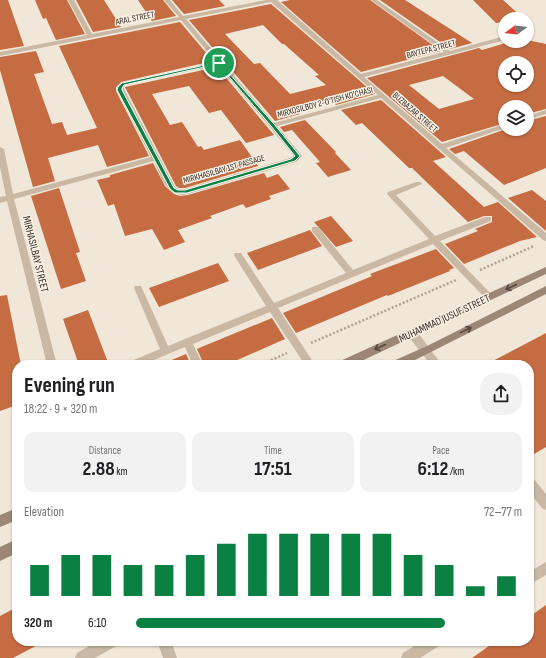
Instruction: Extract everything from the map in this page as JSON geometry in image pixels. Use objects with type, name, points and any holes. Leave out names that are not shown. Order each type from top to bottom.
[{"type":"street","points":[[71,0],[90,36]]},
{"type":"street","points":[[167,0],[273,125]]},
{"type":"street","name":"ARAL STREET","points":[[0,54],[273,0]]},
{"type":"street","name":"BUZBAZAR STREET","points":[[273,0],[546,238]]},
{"type":"street","points":[[374,0],[449,53]]},
{"type":"street","name":"BAYTEPA STREET","points":[[361,76],[498,40]]},
{"type":"street","name":"MIRKHASILBAY 1ST PASSAGE","points":[[219,63],[123,84],[120,87],[120,90],[172,189],[177,192],[185,192],[293,160],[298,156],[273,125]]},
{"type":"street","name":"MIRXOSILBOY 2-O'TISH KO'CHASI","points":[[273,125],[382,96]]},
{"type":"street","points":[[534,116],[546,112]]},
{"type":"street","points":[[441,147],[498,128]]},
{"type":"street","name":"MIRHASILBAY STREET","points":[[0,148],[10,197],[51,360]]},
{"type":"street","points":[[0,200],[156,158]]},
{"type":"street","name":"MUHAMMAD JUSUF STREET","points":[[353,360],[546,270]]},
{"type":"street","name":"MUHAMMAD JUSUF STREET","points":[[405,360],[546,290]]},
{"type":"street","points":[[412,333],[428,349],[434,360]]},
{"type":"street","points":[[534,488],[546,504]]},
{"type":"street","points":[[0,522],[12,516]]},
{"type":"street","points":[[0,554],[12,548]]},
{"type":"lane","points":[[418,184],[390,194],[489,297]]},
{"type":"lane","points":[[144,360],[488,219]]},
{"type":"lane","points":[[316,229],[352,274]]},
{"type":"lane","points":[[238,255],[307,360]]},
{"type":"lane","points":[[138,288],[166,351]]},
{"type":"lane","points":[[187,342],[196,360]]},
{"type":"lane","points":[[534,576],[546,568]]},
{"type":"lane","points":[[82,658],[102,646]]},
{"type":"lane","points":[[166,646],[170,658]]},
{"type":"lane","points":[[408,658],[426,646]]},
{"type":"path","points":[[476,271],[534,246]]},
{"type":"path","points":[[308,344],[462,278]]},
{"type":"path","points":[[271,360],[294,350]]},
{"type":"building","points":[[0,0],[8,0],[24,46],[0,50]]},
{"type":"building","points":[[35,0],[67,0],[85,34],[56,40],[46,18],[43,19]]},
{"type":"building","points":[[76,0],[104,0],[121,27],[93,32]]},
{"type":"building","points":[[138,0],[163,0],[176,16],[152,21]]},
{"type":"building","points":[[172,0],[219,0],[225,6],[184,14]]},
{"type":"building","points":[[290,0],[370,0],[441,51],[361,72],[281,2]]},
{"type":"building","points":[[380,0],[405,0],[472,43],[450,49]]},
{"type":"building","points":[[473,0],[503,0],[516,12],[498,12],[498,23],[496,23]]},
{"type":"building","points":[[271,4],[375,94],[336,105],[330,99],[299,107],[301,110],[297,111],[300,114],[275,121],[189,20]],"holes":[[[263,25],[282,44],[284,44],[319,75],[315,76],[326,85],[290,94],[260,63],[254,64],[225,34]]]},
{"type":"building","points":[[180,22],[213,61],[121,82],[116,87],[116,91],[149,156],[107,167],[98,145],[48,158],[55,181],[33,187],[0,70],[0,57],[36,51],[44,72],[34,74],[52,124],[62,122],[67,135],[97,128],[59,46]]},
{"type":"building","points":[[534,41],[546,44],[546,109],[534,112],[534,100],[498,100],[498,125],[442,142],[367,78],[479,48],[482,50],[498,45],[498,48],[534,48]],"holes":[[[443,76],[474,99],[439,109],[409,85]]]},
{"type":"building","points":[[217,67],[274,135],[246,143],[221,110],[209,113],[189,86],[152,94],[170,125],[182,122],[198,147],[201,146],[204,150],[240,140],[258,166],[185,188],[179,188],[176,186],[125,87]]},
{"type":"building","points":[[381,100],[446,157],[433,161],[484,207],[498,202],[537,237],[520,241],[464,264],[445,244],[478,231],[475,229],[492,222],[492,216],[484,216],[468,222],[412,168],[409,168],[362,123],[356,125],[341,110]]},
{"type":"building","points":[[546,116],[546,168],[504,185],[464,151],[455,154],[449,149],[498,132],[498,136],[534,136],[534,119]]},
{"type":"building","points":[[305,120],[351,170],[328,177],[316,163],[320,162],[292,130],[284,132],[280,127]]},
{"type":"building","points":[[153,163],[165,186],[174,194],[180,196],[264,173],[267,178],[278,174],[290,189],[269,196],[271,199],[246,208],[243,204],[210,216],[212,218],[178,230],[185,242],[164,250],[152,229],[125,236],[114,204],[108,206],[97,180]]},
{"type":"building","points":[[59,188],[80,252],[76,253],[86,281],[61,289],[31,196]]},
{"type":"building","points":[[532,190],[546,201],[546,231],[508,198]]},
{"type":"building","points":[[331,216],[353,241],[336,247],[314,222]]},
{"type":"building","points":[[310,230],[322,246],[258,270],[247,253]]},
{"type":"building","points":[[436,249],[454,268],[449,270],[450,271],[388,296],[387,295],[296,333],[283,313],[372,276],[370,274]]},
{"type":"building","points":[[218,263],[229,281],[159,307],[149,288]]},
{"type":"building","points":[[7,295],[20,360],[12,360],[12,407],[0,411],[0,296]]},
{"type":"building","points":[[88,310],[107,360],[77,360],[63,319]]},
{"type":"building","points":[[272,318],[285,339],[237,360],[202,360],[197,349]]},
{"type":"building","points":[[546,333],[546,447],[534,454],[534,360],[495,360]]},
{"type":"building","points":[[186,354],[189,360],[172,360]]},
{"type":"building","points":[[546,605],[546,658],[472,658],[489,646],[534,646],[534,613]]},
{"type":"building","points":[[12,610],[12,646],[36,646],[13,658],[0,658],[0,616]]},
{"type":"route","points":[[219,63],[298,156],[293,160],[185,192],[177,192],[172,189],[120,90],[120,87],[123,84],[219,63]]}]
